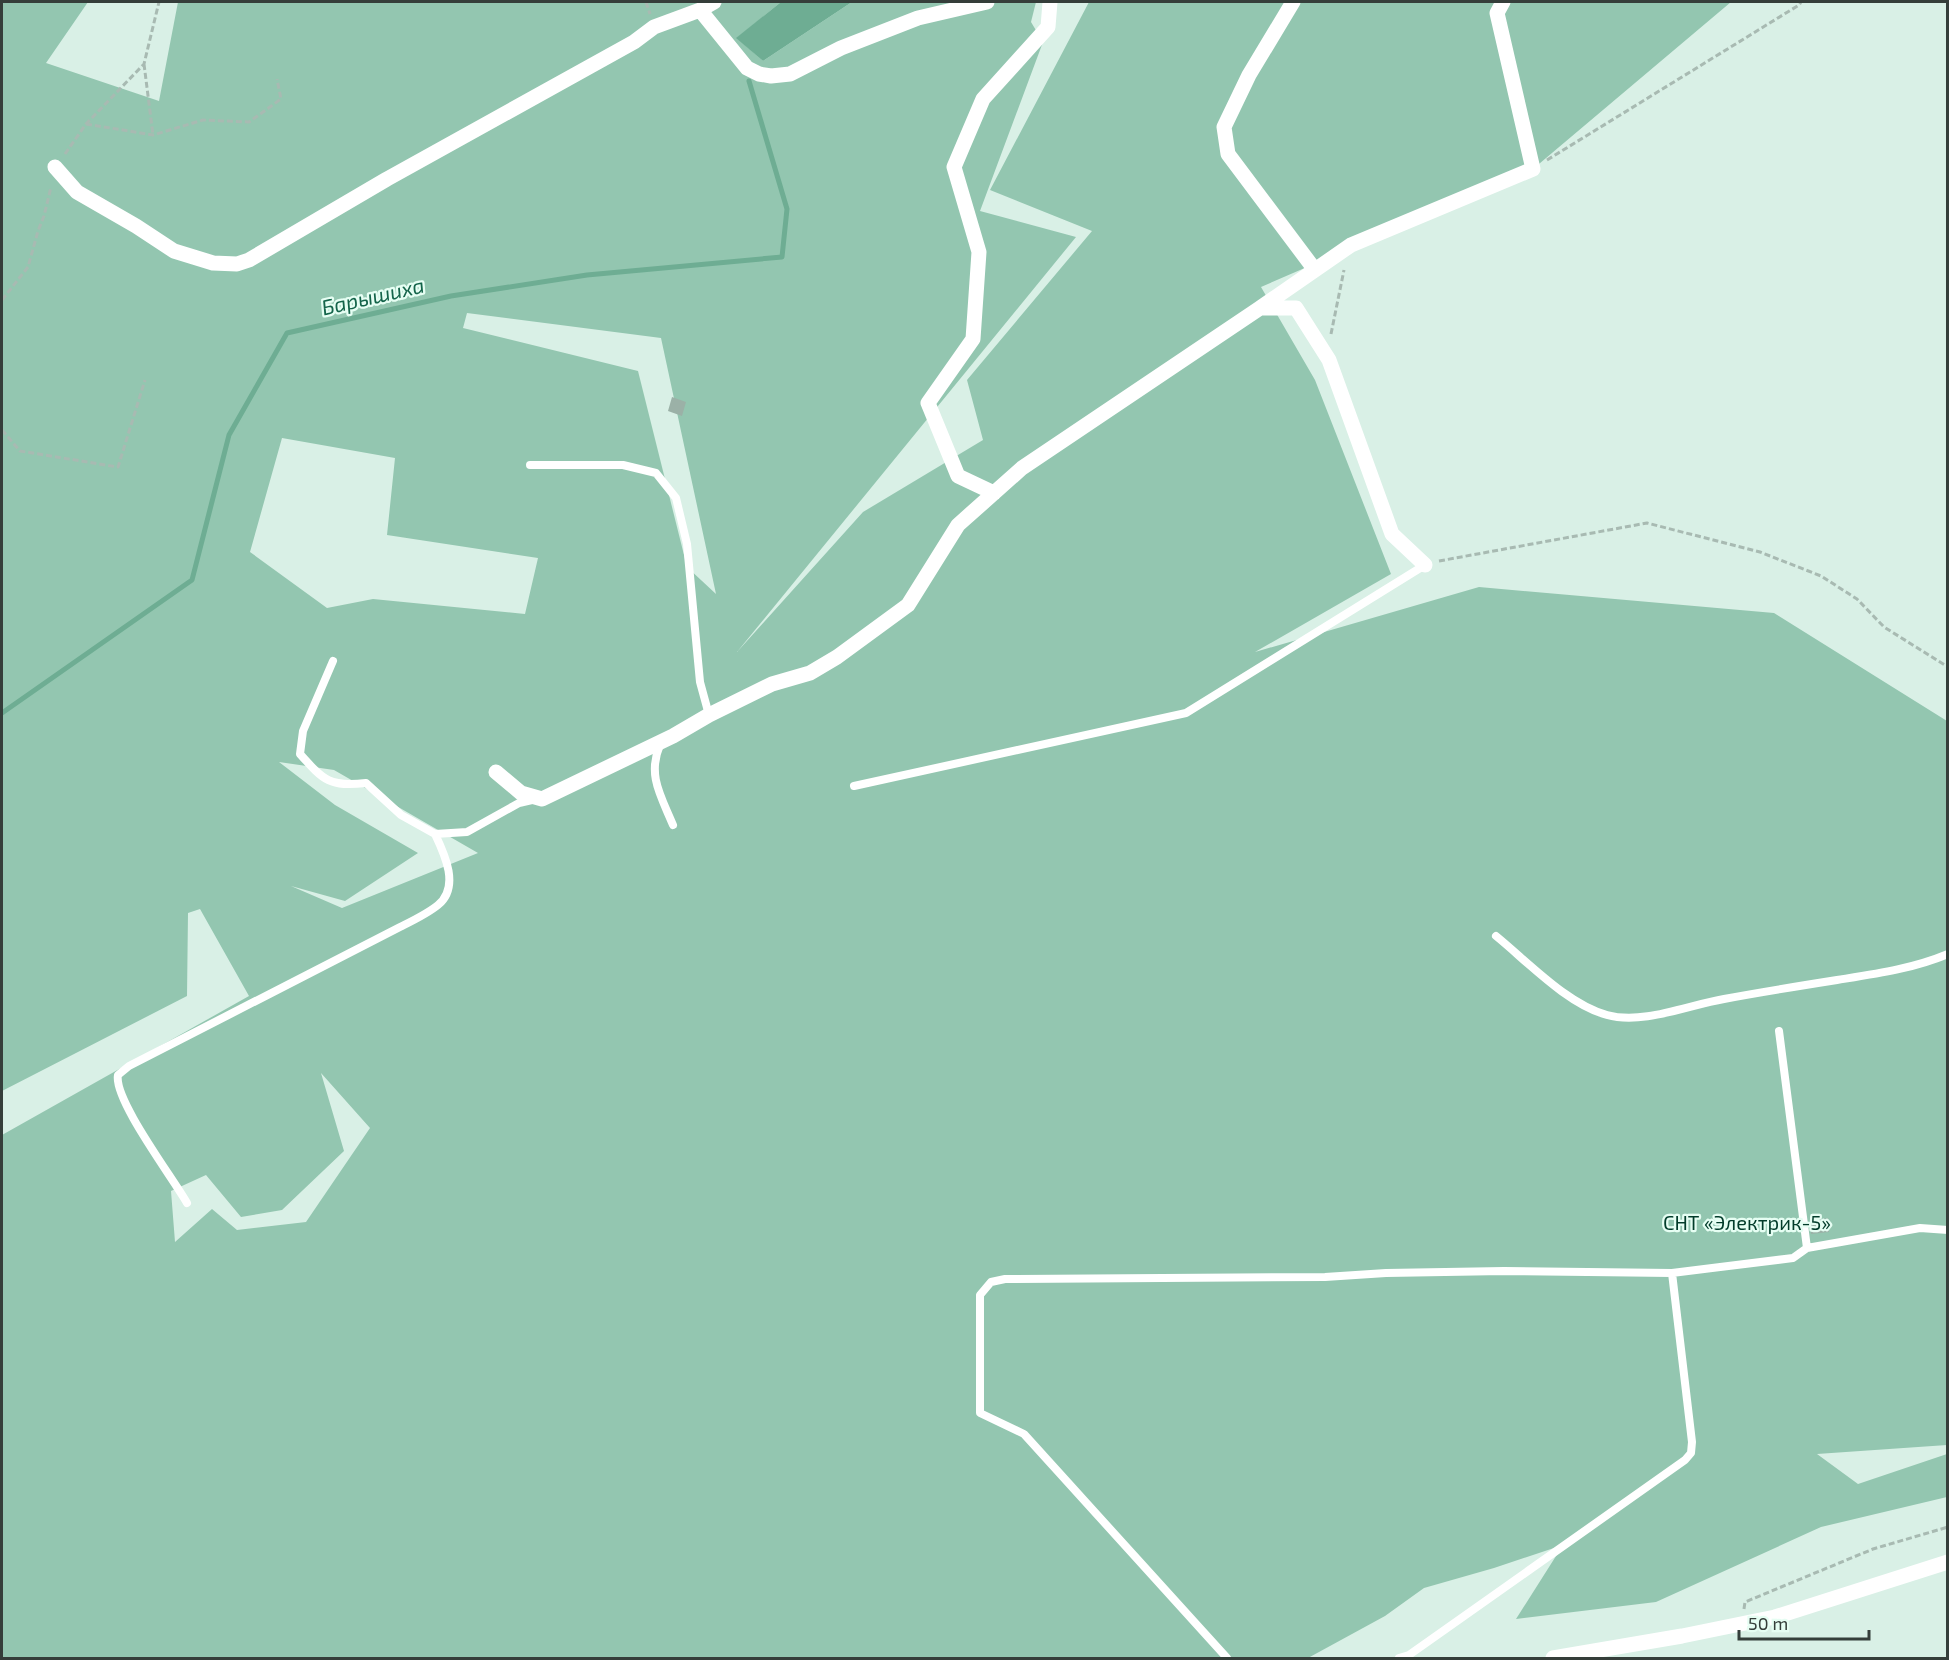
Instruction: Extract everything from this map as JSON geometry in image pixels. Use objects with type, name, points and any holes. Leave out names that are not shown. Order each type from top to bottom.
[{"type":"street","points":[[55,167],[78,192],[174,251],[213,263],[237,264],[255,257],[408,168],[634,42],[654,27],[700,10],[714,2]]},
{"type":"street","points":[[700,10],[747,68],[759,74],[771,76],[790,74],[841,48],[918,18],[987,2]]},
{"type":"street","points":[[994,494],[958,476],[928,403],[974,339],[979,252],[954,167],[983,99],[1048,27],[1050,2]]},
{"type":"street","points":[[1293,2],[1249,75],[1224,127],[1228,154],[1315,270]]},
{"type":"street","points":[[496,772],[521,793],[542,799],[772,684],[810,673],[837,657],[908,605],[958,525],[1023,468],[1351,244],[1533,169],[1497,13],[1503,2]]},
{"type":"street","points":[[1300,280],[1296,308],[1329,360],[1392,534],[1425,565]]},
{"type":"street","points":[[1260,308],[1296,308]]},
{"type":"street","points":[[1554,1659],[1774,1617],[1947,1562]]},
{"type":"lane","points":[[530,465],[623,465],[656,473],[676,498],[687,544],[700,682],[709,715]]},
{"type":"lane","points":[[854,786],[1186,713],[1425,565]]},
{"type":"lane","points":[[333,661],[303,731],[300,754],[321,777],[344,786],[366,783],[400,815],[435,834],[467,832],[519,803],[542,799]]},
{"type":"lane","points":[[662,741],[656,755],[654,774],[673,825]]},
{"type":"lane","points":[[187,1203],[124,1101],[116,1082],[117,1075],[129,1066],[390,933],[439,905],[450,887],[446,856],[435,834]]},
{"type":"lane","points":[[1496,936],[1565,993],[1586,1006],[1608,1015],[1629,1018],[1670,1012],[1731,997],[1899,970],[1929,962],[1947,954]]},
{"type":"lane","points":[[1779,1030],[1807,1248]]},
{"type":"lane","points":[[1227,1659],[1024,1434],[980,1413],[980,1295],[991,1282],[1005,1279],[1325,1277],[1386,1273],[1504,1271],[1672,1273],[1793,1258],[1807,1248],[1920,1228],[1947,1230]]},
{"type":"lane","points":[[1399,1659],[1409,1655],[1618,1508],[1685,1460],[1691,1453],[1692,1442],[1672,1273]]},
{"type":"path","points":[[153,135],[144,64],[159,2]]},
{"type":"path","points":[[1533,169],[1801,3]]},
{"type":"path","points":[[2,300],[28,267],[38,231],[45,216],[55,167],[86,124],[144,64]]},
{"type":"path","points":[[86,124],[153,135],[203,120],[249,122],[281,99],[277,79]]},
{"type":"path","points":[[1329,360],[1331,326],[1351,244]]},
{"type":"path","points":[[2,430],[20,451],[118,466],[145,380]]},
{"type":"path","points":[[1425,565],[1647,523],[1760,552],[1821,576],[1857,600],[1884,627],[1947,667]]},
{"type":"path","points":[[1741,1624],[1745,1602],[1873,1549],[1947,1527]]},
{"type":"green space","name":"СНТ «Электрик-5»","points":[[2,2],[88,2],[46,63],[159,101],[178,2],[781,2],[737,38],[763,61],[852,2],[1036,2],[1031,22],[1043,42],[980,211],[1076,237],[737,652],[863,512],[983,440],[967,380],[1092,231],[990,190],[1089,2],[1731,2],[1533,169],[1261,287],[1315,380],[1391,574],[1255,652],[1479,587],[1774,613],[1947,721],[1947,1445],[1817,1454],[1858,1484],[1947,1454],[1947,1497],[1821,1527],[1656,1602],[1516,1619],[1563,1545],[1424,1588],[1385,1616],[1308,1658],[2,1658],[2,1135],[249,996],[200,909],[188,913],[187,996],[2,1091]],"holes":[[[467,313],[661,338],[716,594],[687,567],[638,371],[463,328]],[[282,438],[395,458],[387,535],[538,558],[525,614],[373,599],[327,608],[250,552]],[[279,762],[334,770],[478,853],[342,908],[291,886],[345,901],[418,853],[335,805]],[[321,1073],[370,1128],[306,1222],[237,1230],[212,1209],[175,1242],[171,1191],[206,1175],[241,1217],[282,1210],[344,1151]]]},
{"type":"shaded area","points":[[781,2],[852,2],[763,61],[736,38]]},
{"type":"building","points":[[672,397],[686,402],[682,416],[668,411]]},
{"type":"building","points":[[1828,1218],[1829,1232],[1811,1234],[1810,1221]]},
{"type":"waterway","name":"Барышиха","points":[[2,713],[192,580],[229,435],[287,333],[451,296],[587,275],[782,257],[787,209],[749,81]]}]
